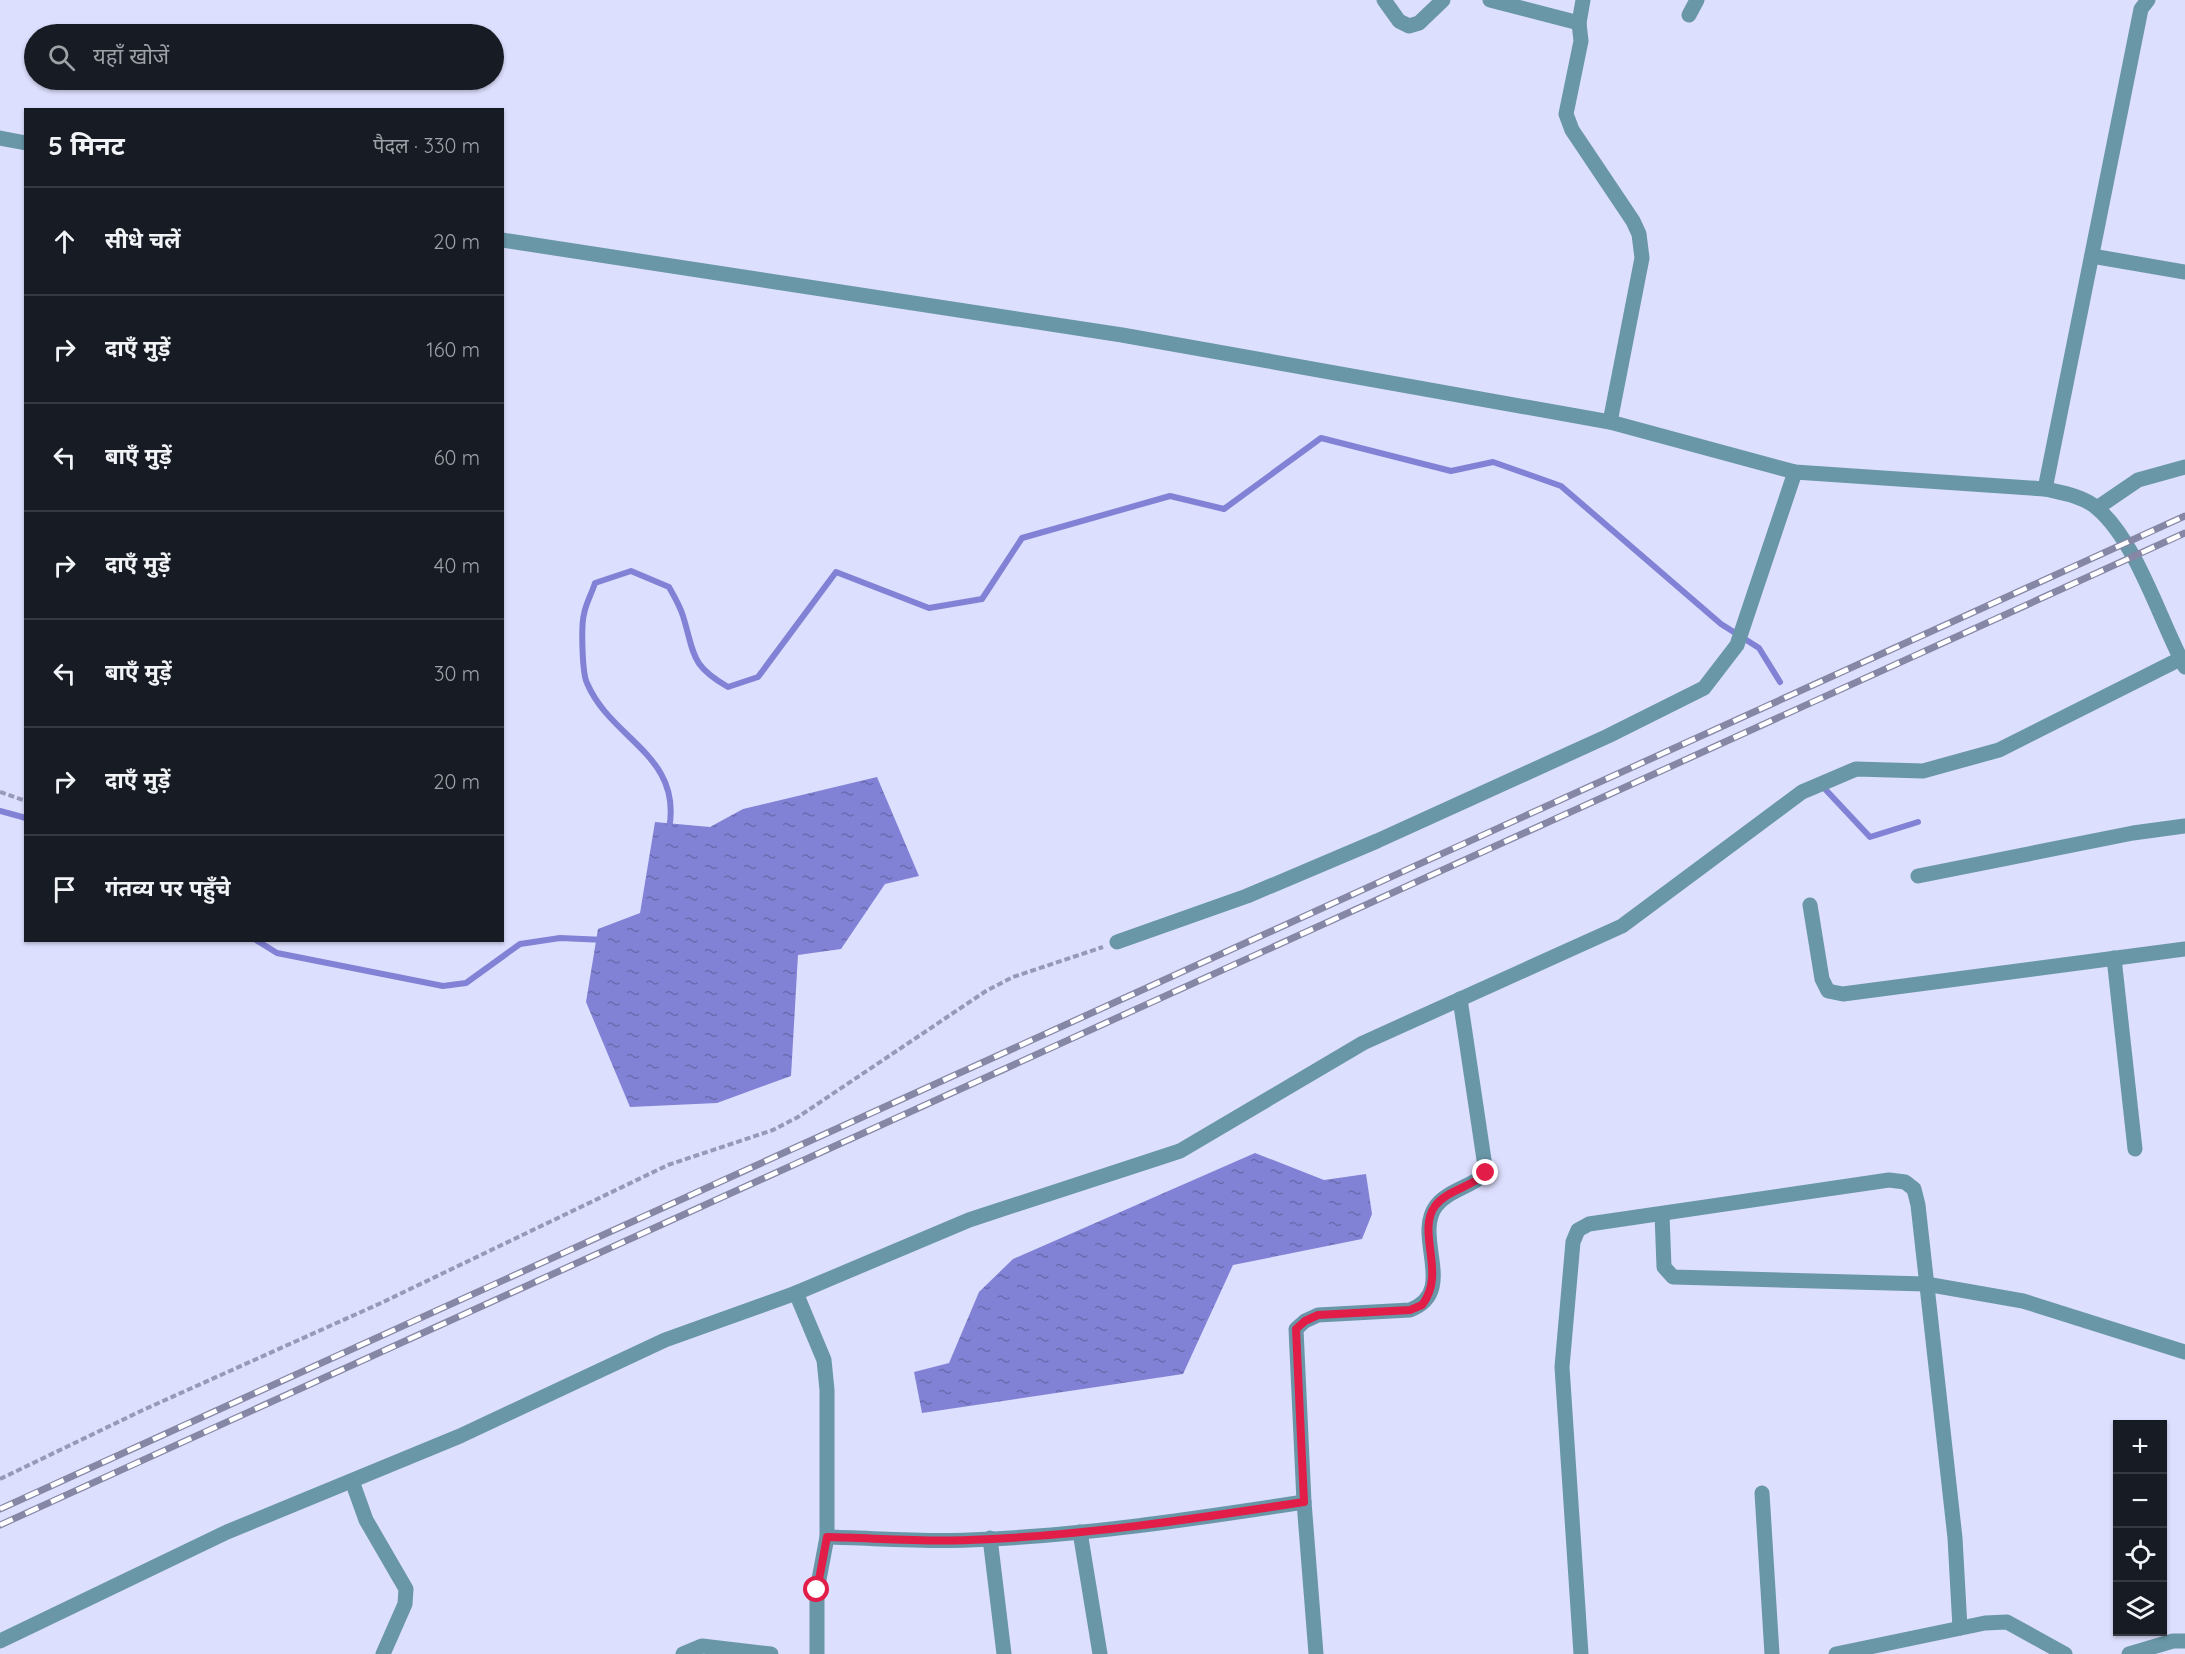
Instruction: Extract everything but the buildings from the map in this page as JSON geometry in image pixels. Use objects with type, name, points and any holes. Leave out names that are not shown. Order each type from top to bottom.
[{"type":"street","points":[[1384,0],[1399,21],[1409,26],[1419,23],[1443,0]]},
{"type":"street","points":[[1490,0],[1579,23]]},
{"type":"street","points":[[1583,0],[1579,23],[1581,41],[1566,114],[1572,130],[1633,220],[1639,234],[1642,258],[1610,422]]},
{"type":"street","points":[[1689,15],[1697,0]]},
{"type":"street","points":[[2045,489],[2141,9],[2148,0]]},
{"type":"street","points":[[0,138],[24,143]]},
{"type":"street","points":[[0,1641],[227,1532],[460,1436],[665,1340],[796,1293],[969,1220],[1180,1150],[1363,1043],[1622,926],[1802,792],[1856,769],[1923,771],[1999,750],[2183,663],[2125,542],[2097,508],[2079,498],[2045,489],[1795,472],[1610,422],[1122,335],[504,240]]},
{"type":"street","points":[[2092,256],[2185,272]]},
{"type":"street","points":[[2097,508],[2138,480],[2185,467]]},
{"type":"street","points":[[1117,942],[1258,892],[1608,736],[1704,688],[1737,645],[1795,472]]},
{"type":"street","points":[[1918,876],[2133,833],[2185,826]]},
{"type":"street","points":[[1810,905],[1822,980],[1828,991],[1843,994],[2185,949]]},
{"type":"street","points":[[2114,958],[2135,1149]]},
{"type":"street","points":[[1316,1654],[1304,1502],[1296,1329],[1305,1321],[1318,1315],[1410,1310],[1422,1305],[1433,1285],[1429,1221],[1435,1206],[1445,1197],[1476,1183],[1486,1173],[1460,999]]},
{"type":"street","points":[[1581,1654],[1562,1367],[1573,1242],[1578,1230],[1589,1224],[1889,1180],[1905,1182],[1914,1189],[1918,1204],[1955,1538],[1960,1628]]},
{"type":"street","points":[[1662,1214],[1664,1267],[1673,1277],[1926,1284],[2023,1301],[2185,1352]]},
{"type":"street","points":[[796,1293],[806,1312],[825,1370],[827,1390],[827,1537],[817,1590],[818,1654]]},
{"type":"street","points":[[352,1481],[366,1520],[406,1589],[405,1604],[383,1654]]},
{"type":"street","points":[[1762,1493],[1772,1654]]},
{"type":"street","points":[[827,1537],[990,1538],[1080,1532],[1141,1527],[1304,1502]]},
{"type":"street","points":[[1080,1532],[1100,1654]]},
{"type":"street","points":[[990,1538],[1004,1654]]},
{"type":"street","points":[[1836,1654],[1960,1628],[2007,1622],[2061,1653]]},
{"type":"street","points":[[2129,1654],[2173,1641],[2185,1641]]},
{"type":"street","points":[[683,1654],[702,1646],[771,1654]]},
{"type":"path","points":[[0,792],[24,800]]},
{"type":"path","points":[[0,1479],[143,1410],[381,1303],[668,1165],[773,1130],[798,1117],[986,992],[1013,977],[1117,942]]},
{"type":"water","points":[[877,777],[919,876],[885,884],[841,949],[798,955],[791,1076],[717,1103],[630,1107],[586,1002],[598,929],[640,913],[655,822],[710,827],[743,809]]},
{"type":"water","points":[[1255,1153],[1324,1180],[1366,1174],[1372,1214],[1362,1239],[1233,1265],[1183,1374],[922,1413],[914,1372],[949,1363],[979,1292],[1013,1259]]},
{"type":"waterway","points":[[669,829],[670,804],[665,783],[656,765],[598,703],[585,678],[582,649],[583,620],[595,583],[631,571],[669,587],[682,612],[692,650],[700,665],[728,687],[758,677],[836,572],[929,608],[982,599],[1022,538],[1170,496],[1224,509],[1321,438],[1451,471],[1493,462],[1561,486],[1721,624],[1759,648],[1780,682]]},
{"type":"waterway","points":[[1825,789],[1870,837],[1918,822]]},
{"type":"waterway","points":[[0,811],[24,817]]},
{"type":"waterway","points":[[259,942],[277,953],[443,986],[466,983],[520,944],[560,938],[605,940]]},
{"type":"railway","points":[[0,1509],[2185,516]]},
{"type":"railway","points":[[0,1525],[2185,533]]},
{"type":"route","points":[[817,1590],[819,1567],[827,1537],[968,1540],[1080,1532],[1141,1527],[1304,1502],[1296,1329],[1305,1321],[1318,1315],[1410,1310],[1422,1305],[1433,1285],[1429,1221],[1435,1206],[1445,1197],[1476,1183],[1486,1173]]}]
